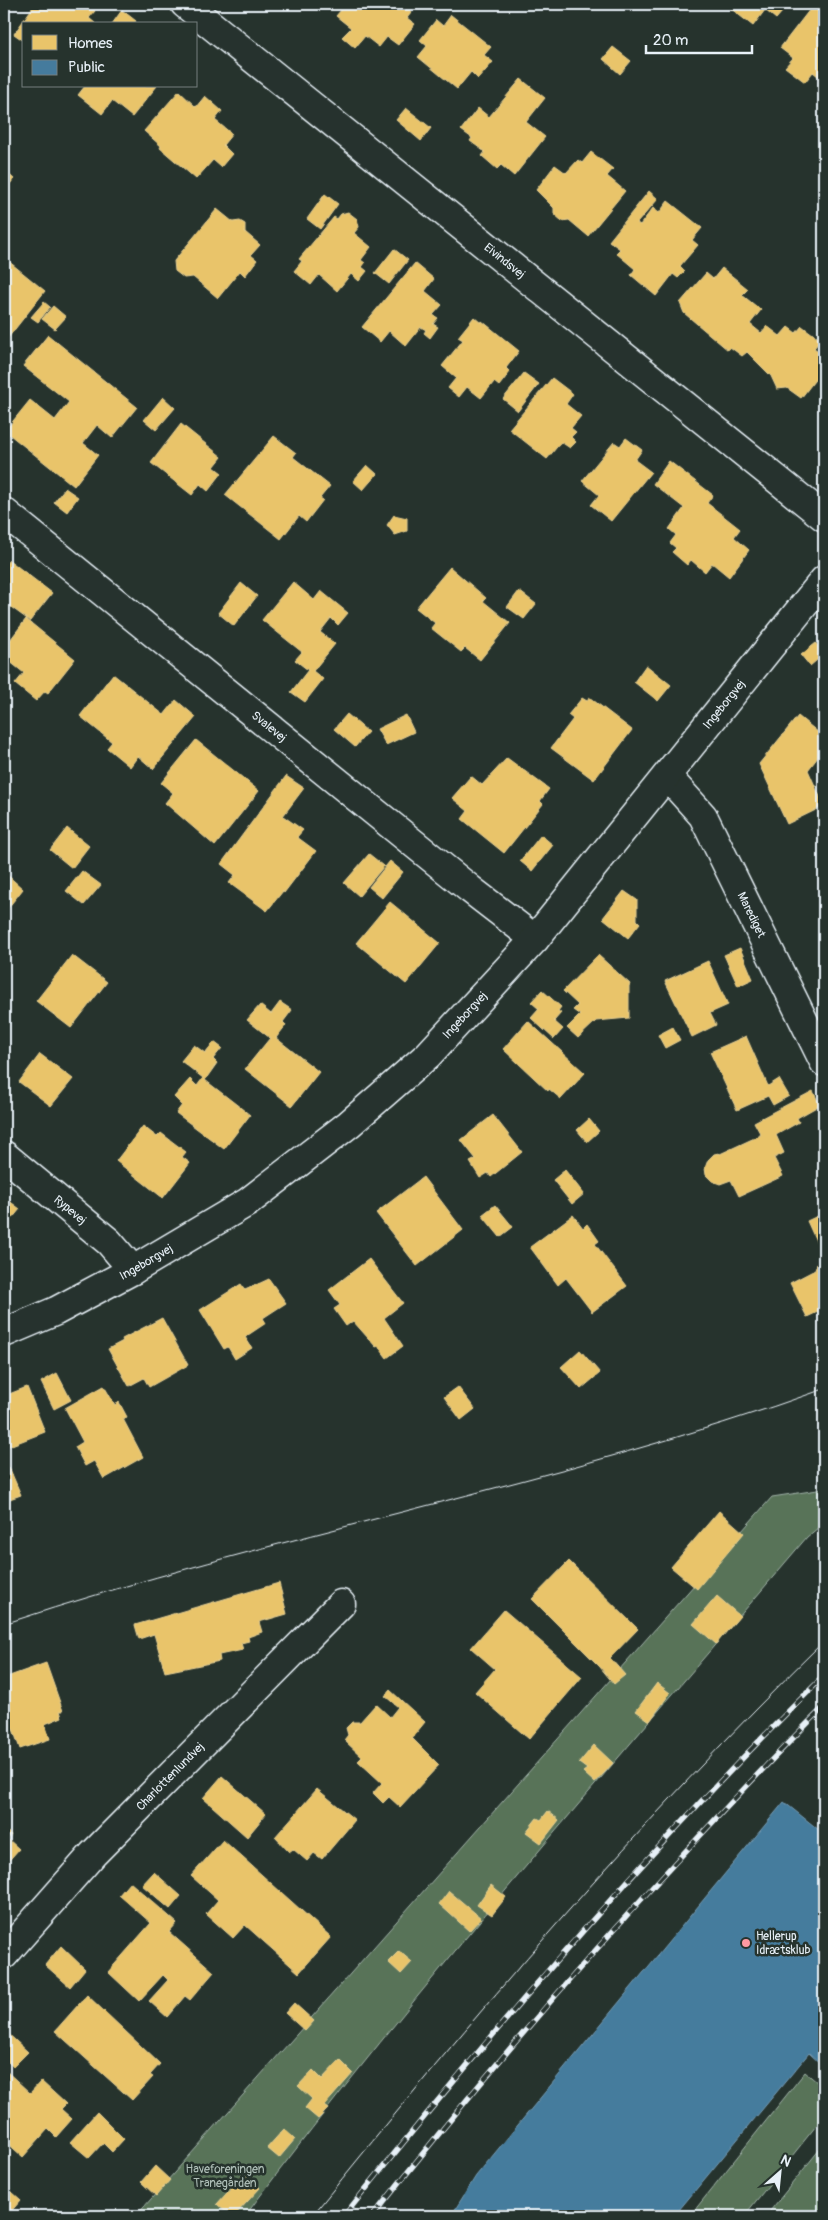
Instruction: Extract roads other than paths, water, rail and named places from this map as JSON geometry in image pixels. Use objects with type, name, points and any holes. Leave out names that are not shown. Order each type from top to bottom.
[{"type":"street","name":"Eivindsvej","points":[[185,4],[824,516]]},
{"type":"street","name":"Svalevej","points":[[4,512],[535,940]]},
{"type":"street","name":"Ingeborgvej","points":[[4,1333],[49,1314],[133,1270],[248,1202],[349,1124],[428,1055],[535,940],[824,580]]},
{"type":"street","name":"Marediget","points":[[667,776],[702,816],[824,1062]]},
{"type":"street","name":"Rypevej","points":[[4,1155],[109,1242],[133,1270]]},
{"type":"street","name":"Charlottenlundvej","points":[[4,1955],[93,1854],[341,1604]]},
{"type":"tram line","points":[[4,1624],[208,1563],[621,1454],[723,1423],[824,1389]]},
{"type":"tram line","points":[[312,2216],[434,2067],[559,1921],[689,1779],[824,1641]]},
{"type":"railway","points":[[344,2216],[458,2076],[576,1939],[698,1805],[824,1676]]},
{"type":"railway","points":[[373,2216],[481,2083],[593,1953],[727,1807],[824,1707]]},
{"type":"place","name":"Hellerup Idrætsklub","points":[[746,1943]]},
{"type":"park label","name":"Haveforeningen Tranegården","points":[[225,2176]]}]
